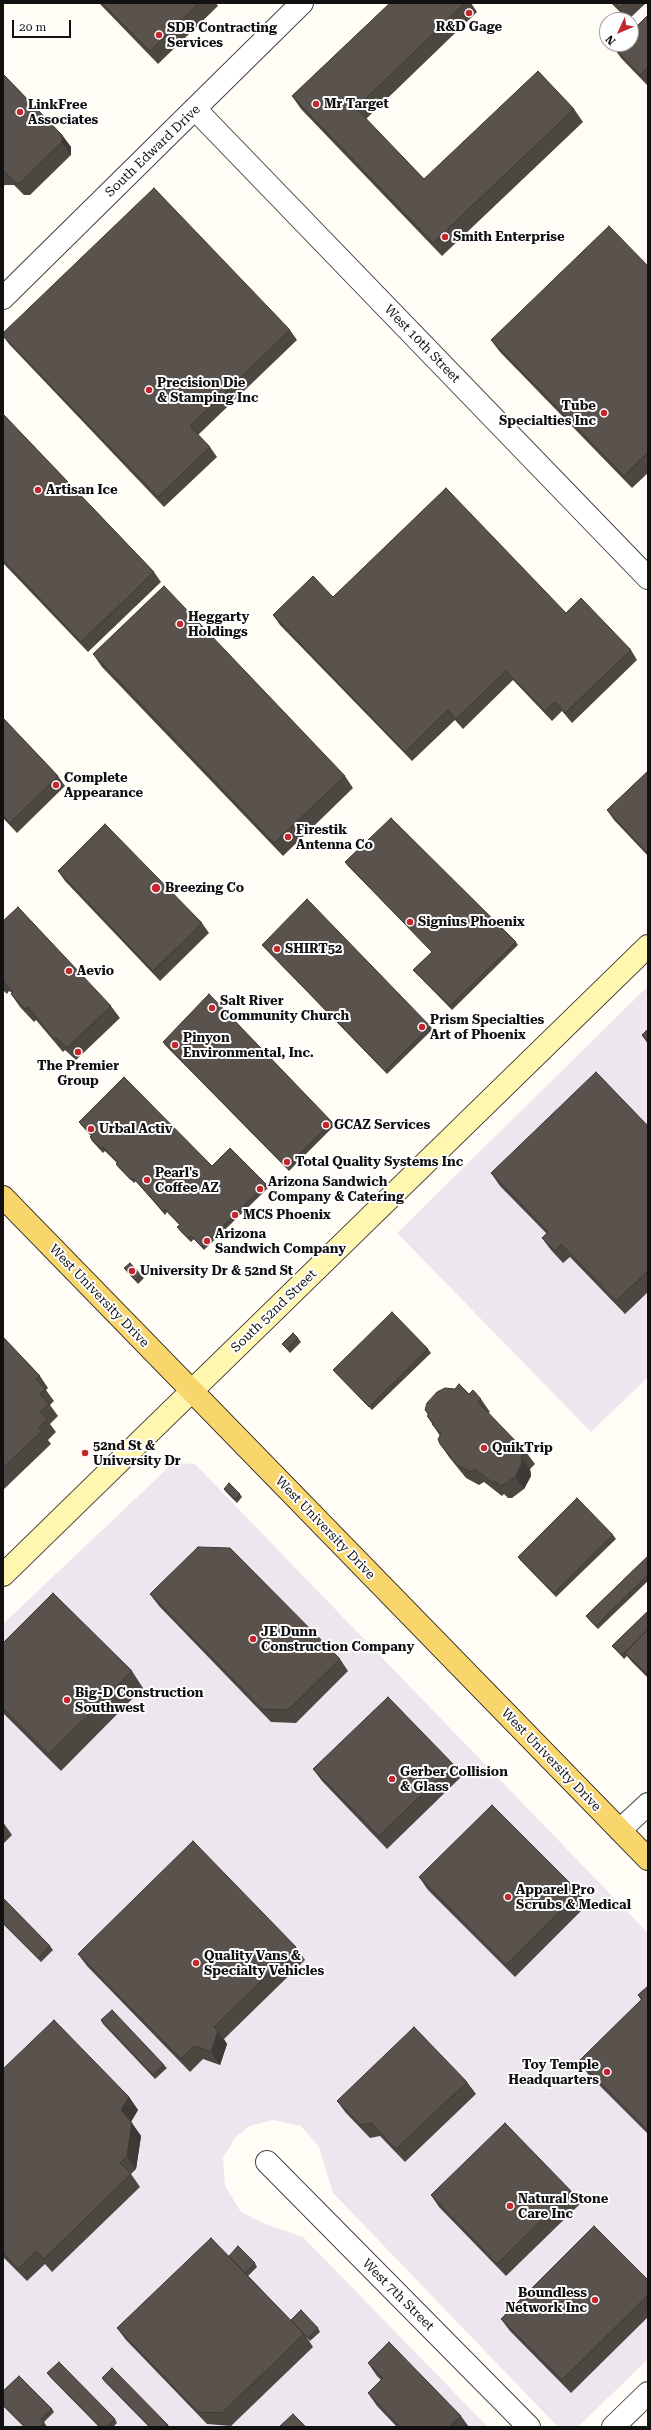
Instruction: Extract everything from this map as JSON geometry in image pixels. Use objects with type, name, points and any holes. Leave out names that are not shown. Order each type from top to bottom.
[{"type":"main road","name":"South 52nd Street","points":[[3,1575],[648,946]]},
{"type":"main road","name":"West University Drive","points":[[3,1196],[192,1392],[648,1859]]},
{"type":"street","name":"South Edward Drive","points":[[3,298],[196,110],[302,3]]},
{"type":"street","name":"West 10th Street","points":[[196,110],[648,578]]},
{"type":"street","points":[[620,1830],[648,1804]]},
{"type":"street","name":"West 7th Street","points":[[267,2162],[529,2427]]},
{"type":"street","points":[[613,2427],[648,2393]]},
{"type":"shaded area","points":[[648,986],[648,1377],[591,1432],[397,1233]]},
{"type":"shaded area","points":[[173,1463],[195,1464],[648,1933],[648,2359],[578,2427],[558,2427],[333,2193],[319,2147],[301,2126],[273,2120],[249,2126],[235,2138],[223,2158],[225,2186],[241,2212],[265,2224],[303,2237],[488,2427],[3,2427],[3,1624]]},
{"type":"building","name":"SDB Contracting Services","points":[[102,3],[199,3],[150,51]]},
{"type":"building","points":[[390,3],[465,3],[356,108],[424,179],[538,71],[574,109],[433,243],[292,96]]},
{"type":"building","points":[[615,3],[624,3],[619,8]]},
{"type":"building","points":[[648,15],[648,67],[640,75],[618,52],[639,52],[639,24]]},
{"type":"building","name":"LinkFree Associates","points":[[3,74],[62,135],[62,142],[21,182],[16,183],[5,172],[3,172]]},
{"type":"building","name":"Precision Die & Stamping Inc","points":[[154,188],[290,330],[190,426],[210,447],[158,497],[3,336],[3,333]]},
{"type":"building","name":"Tube Specialties Inc","points":[[609,226],[648,266],[648,452],[624,476],[491,340]]},
{"type":"building","name":"Artisan Ice","points":[[3,414],[154,572],[81,642],[3,560]]},
{"type":"building","points":[[446,488],[566,613],[581,598],[631,650],[565,713],[555,702],[545,711],[506,671],[456,719],[448,710],[405,752],[273,615],[313,576],[333,597]]},
{"type":"building","points":[[164,586],[345,776],[274,843],[93,654]]},
{"type":"building","points":[[3,718],[58,776],[10,823],[3,816]]},
{"type":"building","points":[[648,771],[648,854],[607,810]]},
{"type":"building","points":[[391,818],[516,942],[450,1006],[413,970],[432,952],[345,862]]},
{"type":"building","points":[[105,824],[202,923],[153,971],[58,871]]},
{"type":"building","points":[[307,899],[430,1026],[385,1071],[262,945]]},
{"type":"building","points":[[18,907],[111,1006],[67,1048],[56,1037],[54,1039],[28,1007],[25,1009],[11,994],[13,992],[3,981],[3,921]]},
{"type":"building","points":[[209,994],[332,1122],[286,1167],[163,1042]]},
{"type":"building","points":[[648,1029],[648,1042],[642,1035]]},
{"type":"building","points":[[596,1072],[648,1126],[648,1271],[616,1301],[561,1244],[555,1251],[542,1238],[548,1232],[491,1173]]},
{"type":"building","points":[[124,1077],[212,1166],[230,1148],[266,1184],[202,1247],[191,1236],[188,1238],[177,1227],[180,1225],[165,1209],[163,1211],[133,1178],[131,1180],[116,1164],[118,1162],[103,1147],[101,1149],[90,1137],[92,1135],[79,1122]]},
{"type":"building","points":[[130,1263],[141,1275],[135,1280],[124,1268]]},
{"type":"building","points":[[392,1312],[428,1349],[369,1407],[333,1370]]},
{"type":"building","points":[[293,1333],[298,1338],[287,1349],[282,1344]]},
{"type":"building","points":[[3,1337],[40,1376],[36,1379],[45,1389],[40,1394],[49,1404],[40,1412],[47,1419],[39,1427],[42,1431],[3,1468]]},
{"type":"building","name":"QuikTrip","points":[[459,1384],[469,1394],[473,1390],[481,1399],[478,1402],[526,1452],[521,1457],[522,1463],[515,1477],[503,1485],[500,1486],[495,1481],[493,1483],[475,1469],[470,1472],[457,1465],[440,1444],[438,1439],[441,1434],[432,1424],[434,1423],[427,1416],[429,1414],[425,1410],[427,1403],[437,1392],[445,1388],[455,1389]]},
{"type":"building","points":[[229,1483],[240,1494],[235,1499],[224,1489]]},
{"type":"building","points":[[577,1498],[613,1535],[554,1593],[518,1557]]},
{"type":"building","name":"JE Dunn Construction Company","points":[[198,1547],[230,1548],[340,1659],[288,1710],[262,1709],[150,1594]]},
{"type":"building","points":[[648,1556],[648,1575],[596,1626],[586,1616]]},
{"type":"building","name":"Big-D Construction Southwest","points":[[53,1593],[132,1671],[49,1754],[3,1708],[3,1643]]},
{"type":"building","points":[[648,1611],[648,1629],[622,1655],[612,1646]]},
{"type":"building","points":[[648,1629],[648,1675],[625,1653]]},
{"type":"building","name":"Gerber Collision & Glass","points":[[388,1697],[453,1764],[379,1836],[313,1769]]},
{"type":"building","name":"Apparel Pro Scrubs & Medical","points":[[492,1805],[579,1892],[506,1965],[419,1877]]},
{"type":"building","name":"Quality Vans & Specialty Vehicles","points":[[193,1841],[296,1947],[214,2027],[218,2031],[211,2052],[194,2046],[181,2059],[78,1954]]},
{"type":"building","points":[[3,1898],[50,1946],[38,1958],[3,1923]]},
{"type":"building","points":[[648,1986],[648,2131],[579,2061],[642,1999],[638,1995]]},
{"type":"building","points":[[112,2010],[164,2065],[153,2075],[101,2020]]},
{"type":"building","points":[[54,2020],[129,2097],[121,2110],[132,2123],[127,2156],[120,2163],[131,2174],[44,2259],[36,2251],[18,2269],[3,2253],[3,2069]]},
{"type":"building","points":[[414,2027],[467,2082],[396,2149],[371,2123],[361,2125],[337,2101]]},
{"type":"building","name":"Natural Stone Care Inc","points":[[505,2123],[571,2191],[497,2264],[431,2195]]},
{"type":"building","name":"Boundless Network Inc","points":[[594,2226],[648,2280],[648,2295],[562,2380],[501,2319]]},
{"type":"building","points":[[211,2238],[304,2334],[222,2413],[198,2412],[117,2328]]},
{"type":"building","points":[[238,2246],[255,2263],[245,2273],[229,2256]]},
{"type":"building","points":[[301,2310],[318,2328],[308,2338],[291,2320]]},
{"type":"building","points":[[389,2342],[461,2416],[449,2427],[400,2427],[368,2393],[383,2378],[368,2363]]},
{"type":"building","points":[[59,2362],[115,2419],[107,2427],[100,2427],[47,2373]]},
{"type":"building","points":[[112,2368],[168,2425],[166,2427],[150,2427],[102,2378]]},
{"type":"building","points":[[19,2376],[52,2409],[41,2419],[44,2423],[41,2427],[25,2427],[3,2405],[3,2391]]},
{"type":"building","points":[[293,2414],[306,2427],[279,2427]]},
{"type":"place","name":"R&D Gage","points":[[469,13]]},
{"type":"place","name":"SDB Contracting Services","points":[[159,35]]},
{"type":"place","name":"Mr Target","points":[[316,104]]},
{"type":"place","name":"LinkFree Associates","points":[[20,112]]},
{"type":"place","name":"Smith Enterprise","points":[[445,237]]},
{"type":"place","name":"Precision Die & Stamping Inc","points":[[149,390]]},
{"type":"place","name":"Tube Specialties Inc","points":[[604,413]]},
{"type":"place","name":"Artisan Ice","points":[[38,490]]},
{"type":"place","name":"Heggarty Holdings","points":[[180,624]]},
{"type":"place","name":"Complete Appearance","points":[[56,785]]},
{"type":"place","name":"Firestik Antenna Co","points":[[288,837]]},
{"type":"place","name":"Breezing Co","points":[[156,888]]},
{"type":"place","name":"Signius Phoenix","points":[[410,922]]},
{"type":"place","name":"SHIRT52","points":[[277,949]]},
{"type":"place","name":"Aevio","points":[[69,971]]},
{"type":"place","name":"Salt River Community Church","points":[[212,1008]]},
{"type":"place","name":"Prism Specialties Art of Phoenix","points":[[422,1027]]},
{"type":"place","name":"Pinyon Environmental, Inc.","points":[[175,1045]]},
{"type":"place","name":"The Premier Group","points":[[78,1052]]},
{"type":"place","name":"GCAZ Services","points":[[326,1125]]},
{"type":"place","name":"Urbal Activ","points":[[91,1129]]},
{"type":"place","name":"Total Quality Systems Inc","points":[[287,1162]]},
{"type":"place","name":"Pearl's Coffee AZ","points":[[147,1180]]},
{"type":"place","name":"Arizona Sandwich Company & Catering","points":[[260,1189]]},
{"type":"place","name":"MCS Phoenix","points":[[235,1215]]},
{"type":"place","name":"Arizona Sandwich Company","points":[[207,1241]]},
{"type":"place","name":"University Dr & 52nd St","points":[[132,1271]]},
{"type":"place","name":"QuikTrip","points":[[484,1448]]},
{"type":"place","name":"52nd St & University Dr","points":[[85,1453]]},
{"type":"place","name":"JE Dunn Construction Company","points":[[253,1639]]},
{"type":"place","name":"Big-D Construction Southwest","points":[[67,1700]]},
{"type":"place","name":"Gerber Collision & Glass","points":[[392,1779]]},
{"type":"place","name":"Apparel Pro Scrubs & Medical","points":[[508,1897]]},
{"type":"place","name":"Quality Vans & Specialty Vehicles","points":[[196,1963]]},
{"type":"place","name":"Toy Temple Headquarters","points":[[607,2072]]},
{"type":"place","name":"Natural Stone Care Inc","points":[[510,2206]]},
{"type":"place","name":"Boundless Network Inc","points":[[595,2300]]}]
